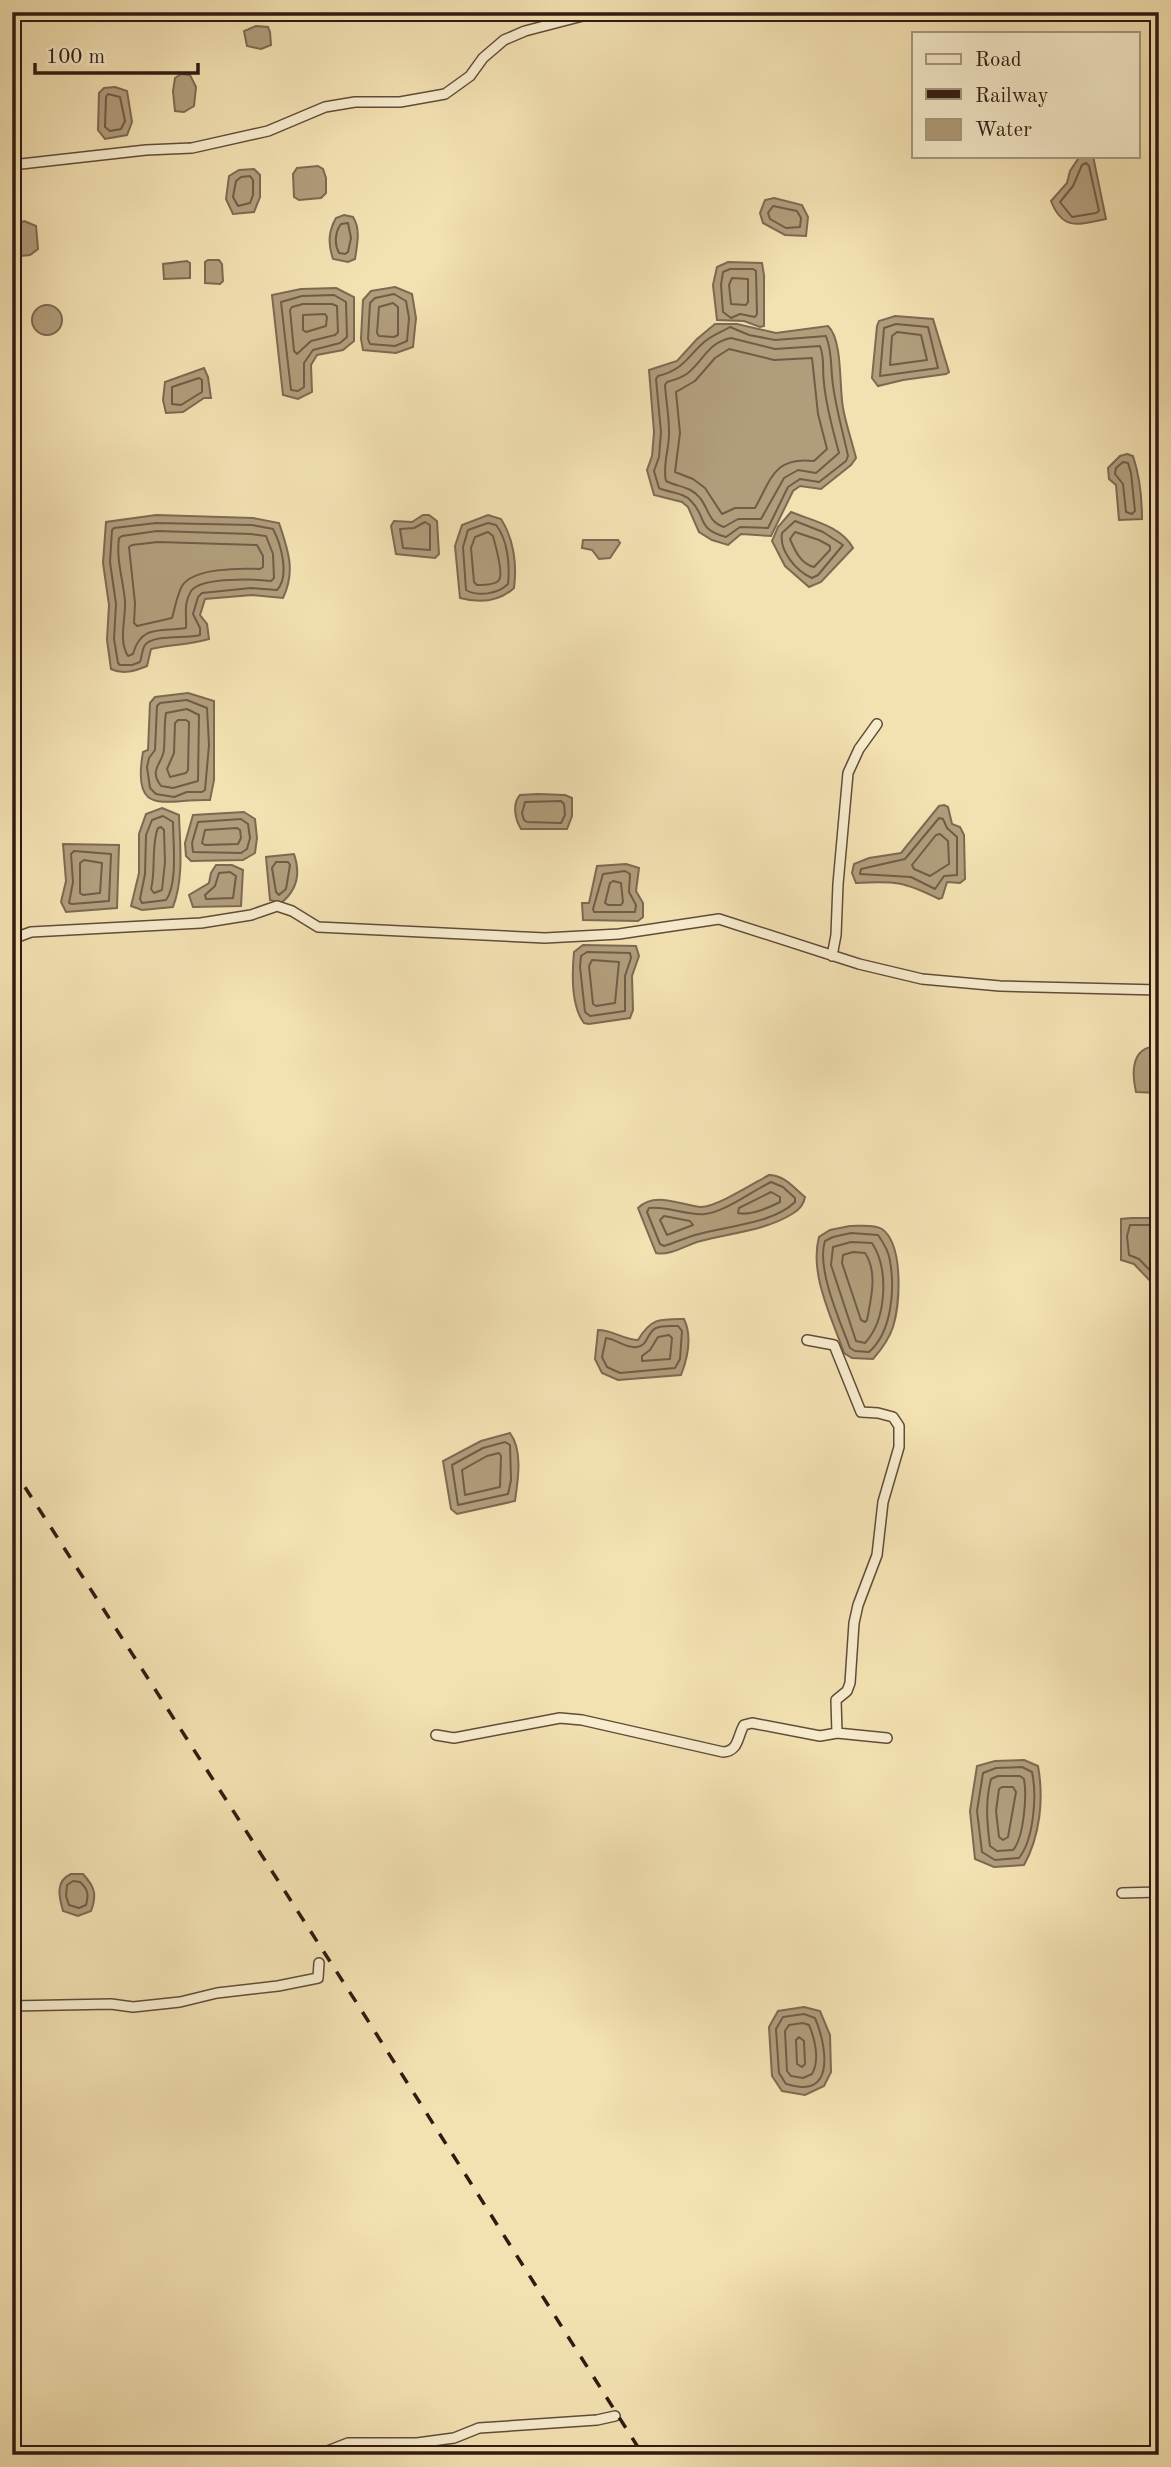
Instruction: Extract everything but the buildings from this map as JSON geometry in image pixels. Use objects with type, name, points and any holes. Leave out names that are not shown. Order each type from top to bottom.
[{"type":"street","points":[[12,166],[146,150],[192,148],[268,131],[325,107],[355,102],[400,102],[445,94],[470,76],[483,58],[504,40],[525,31],[598,12]]},
{"type":"street","points":[[832,956],[836,935],[848,773],[859,749],[877,724]]},
{"type":"street","points":[[12,939],[31,932],[201,923],[251,915],[277,906],[292,911],[318,927],[545,938],[619,934],[719,919],[832,956],[922,979],[1000,986],[1159,990]]},
{"type":"street","points":[[807,1340],[834,1345],[861,1412],[878,1412],[893,1417],[899,1426],[899,1447],[883,1502],[877,1555],[854,1623],[850,1683],[847,1691],[836,1700],[837,1733]]},
{"type":"street","points":[[436,1735],[454,1738],[560,1718],[582,1720],[723,1752],[731,1752],[737,1746],[744,1725],[752,1723],[820,1736],[837,1733],[887,1738]]},
{"type":"street","points":[[1122,1893],[1159,1892]]},
{"type":"street","points":[[12,2006],[111,2004],[133,2007],[180,2002],[218,1993],[318,1978],[319,1963]]},
{"type":"street","points":[[317,2455],[348,2443],[417,2443],[454,2438],[479,2428],[597,2420],[615,2416]]},
{"type":"street","points":[[233,2455],[269,2455]]},
{"type":"water","points":[[256,26],[268,27],[271,45],[261,49],[247,46],[244,31]]},
{"type":"water","points":[[181,74],[190,75],[196,87],[194,106],[184,112],[175,111],[173,91],[175,78]]},
{"type":"water","points":[[115,87],[127,91],[132,122],[127,135],[105,139],[98,130],[99,93],[104,88]]},
{"type":"water","points":[[1079,158],[1093,158],[1106,219],[1073,224],[1061,218],[1051,201],[1067,183],[1070,171]]},
{"type":"water","points":[[318,166],[323,169],[326,178],[326,193],[321,198],[299,200],[294,197],[293,174],[297,168]]},
{"type":"water","points":[[254,169],[260,175],[260,197],[254,212],[233,214],[226,199],[229,176],[239,170]]},
{"type":"water","points":[[774,198],[802,205],[808,217],[806,236],[785,235],[763,223],[760,213],[765,200]]},
{"type":"water","points":[[344,215],[353,217],[358,232],[355,259],[348,262],[333,259],[330,243],[331,228],[336,218]]},
{"type":"water","points":[[24,221],[36,226],[38,249],[30,255],[20,256],[17,250],[16,225]]},
{"type":"water","points":[[219,260],[222,264],[223,281],[220,284],[205,283],[205,262]]},
{"type":"water","points":[[187,261],[190,263],[190,278],[164,279],[163,264]]},
{"type":"water","points":[[728,262],[762,263],[764,326],[744,321],[717,320],[713,285],[717,267]]},
{"type":"water","points":[[395,287],[412,294],[416,318],[413,347],[396,353],[363,350],[363,300],[371,291]]},
{"type":"water","points":[[336,288],[354,297],[354,341],[343,350],[317,355],[311,365],[312,392],[298,399],[283,395],[272,295],[301,289]]},
{"type":"water","points":[[47,305],[57,310],[62,320],[57,330],[47,335],[37,330],[32,320],[37,310]]},
{"type":"water","points":[[895,316],[933,319],[949,372],[878,386],[872,378],[877,326],[879,321]]},
{"type":"water","points":[[715,324],[737,324],[776,333],[828,326],[836,342],[843,408],[856,458],[821,489],[800,486],[793,491],[771,536],[741,534],[728,545],[699,532],[688,507],[682,502],[654,495],[647,470],[652,456],[654,432],[649,370],[677,361]]},
{"type":"water","points":[[204,368],[211,398],[204,398],[183,412],[166,413],[163,400],[165,382]]},
{"type":"water","points":[[1120,456],[1133,456],[1137,472],[1142,519],[1119,520],[1116,485],[1109,479],[1108,468]]},
{"type":"water","points":[[791,512],[834,529],[853,548],[821,582],[809,587],[785,566],[772,541],[778,527]]},
{"type":"water","points":[[156,515],[253,518],[279,523],[289,560],[287,588],[283,598],[252,595],[205,599],[200,615],[207,624],[209,639],[151,649],[147,666],[120,672],[111,669],[107,640],[109,605],[103,563],[106,522]]},
{"type":"water","points":[[423,515],[429,515],[437,521],[439,554],[435,558],[396,554],[391,526],[394,521],[412,522]]},
{"type":"water","points":[[488,515],[501,519],[509,535],[515,561],[514,588],[489,600],[460,598],[455,546],[462,525]]},
{"type":"water","points":[[583,540],[618,540],[620,543],[610,558],[599,559],[592,550],[582,548]]},
{"type":"water","points":[[188,693],[214,701],[214,780],[210,800],[156,801],[148,797],[142,788],[141,774],[143,752],[148,750],[150,703],[155,697]]},
{"type":"water","points":[[520,795],[565,795],[572,798],[572,816],[567,829],[521,829],[515,812],[516,803]]},
{"type":"water","points":[[939,806],[948,807],[952,824],[960,827],[964,835],[965,879],[960,883],[947,882],[942,898],[939,899],[899,884],[856,883],[852,873],[854,864],[869,858],[901,853]]},
{"type":"water","points":[[162,808],[179,815],[179,885],[173,907],[142,910],[131,906],[139,873],[139,834],[146,814]]},
{"type":"water","points":[[244,812],[255,819],[255,853],[243,860],[191,861],[186,856],[185,843],[193,815]]},
{"type":"water","points":[[63,844],[119,845],[117,908],[66,912],[61,902],[66,881]]},
{"type":"water","points":[[294,854],[297,875],[294,887],[281,903],[270,900],[266,857]]},
{"type":"water","points":[[626,864],[639,868],[636,891],[643,903],[643,917],[638,921],[583,920],[582,903],[589,903],[597,866]]},
{"type":"water","points":[[216,865],[232,865],[243,870],[241,906],[193,907],[189,895],[209,883]]},
{"type":"water","points":[[583,945],[636,946],[639,956],[632,976],[633,1010],[630,1018],[584,1023],[577,1008],[573,979],[574,952]]},
{"type":"water","points":[[1144,1049],[1159,1049],[1159,1093],[1136,1092],[1136,1059]]},
{"type":"water","points":[[769,1175],[784,1180],[805,1197],[799,1209],[781,1220],[758,1228],[697,1242],[672,1252],[656,1253],[638,1208],[645,1203],[668,1200],[707,1206]]},
{"type":"water","points":[[1159,1218],[1159,1287],[1134,1264],[1121,1260],[1121,1219]]},
{"type":"water","points":[[850,1226],[882,1229],[889,1237],[897,1261],[898,1290],[893,1327],[873,1359],[852,1358],[844,1353],[819,1281],[819,1237],[830,1230]]},
{"type":"water","points":[[684,1319],[688,1332],[688,1347],[681,1375],[618,1380],[602,1373],[595,1359],[598,1330],[638,1340],[647,1327],[656,1321]]},
{"type":"water","points":[[510,1433],[518,1456],[515,1501],[457,1514],[451,1509],[443,1461],[481,1441]]},
{"type":"water","points":[[1024,1760],[1038,1766],[1040,1779],[1039,1817],[1034,1842],[1024,1865],[994,1867],[975,1859],[970,1811],[977,1766],[995,1761]]},
{"type":"water","points":[[71,1874],[83,1874],[94,1891],[91,1911],[78,1916],[63,1911],[60,1900],[60,1885]]},
{"type":"water","points":[[804,2007],[820,2011],[830,2035],[831,2072],[824,2086],[805,2095],[782,2091],[772,2076],[769,2027],[778,2011]]},
{"type":"railway","points":[[12,1467],[643,2455]]}]
